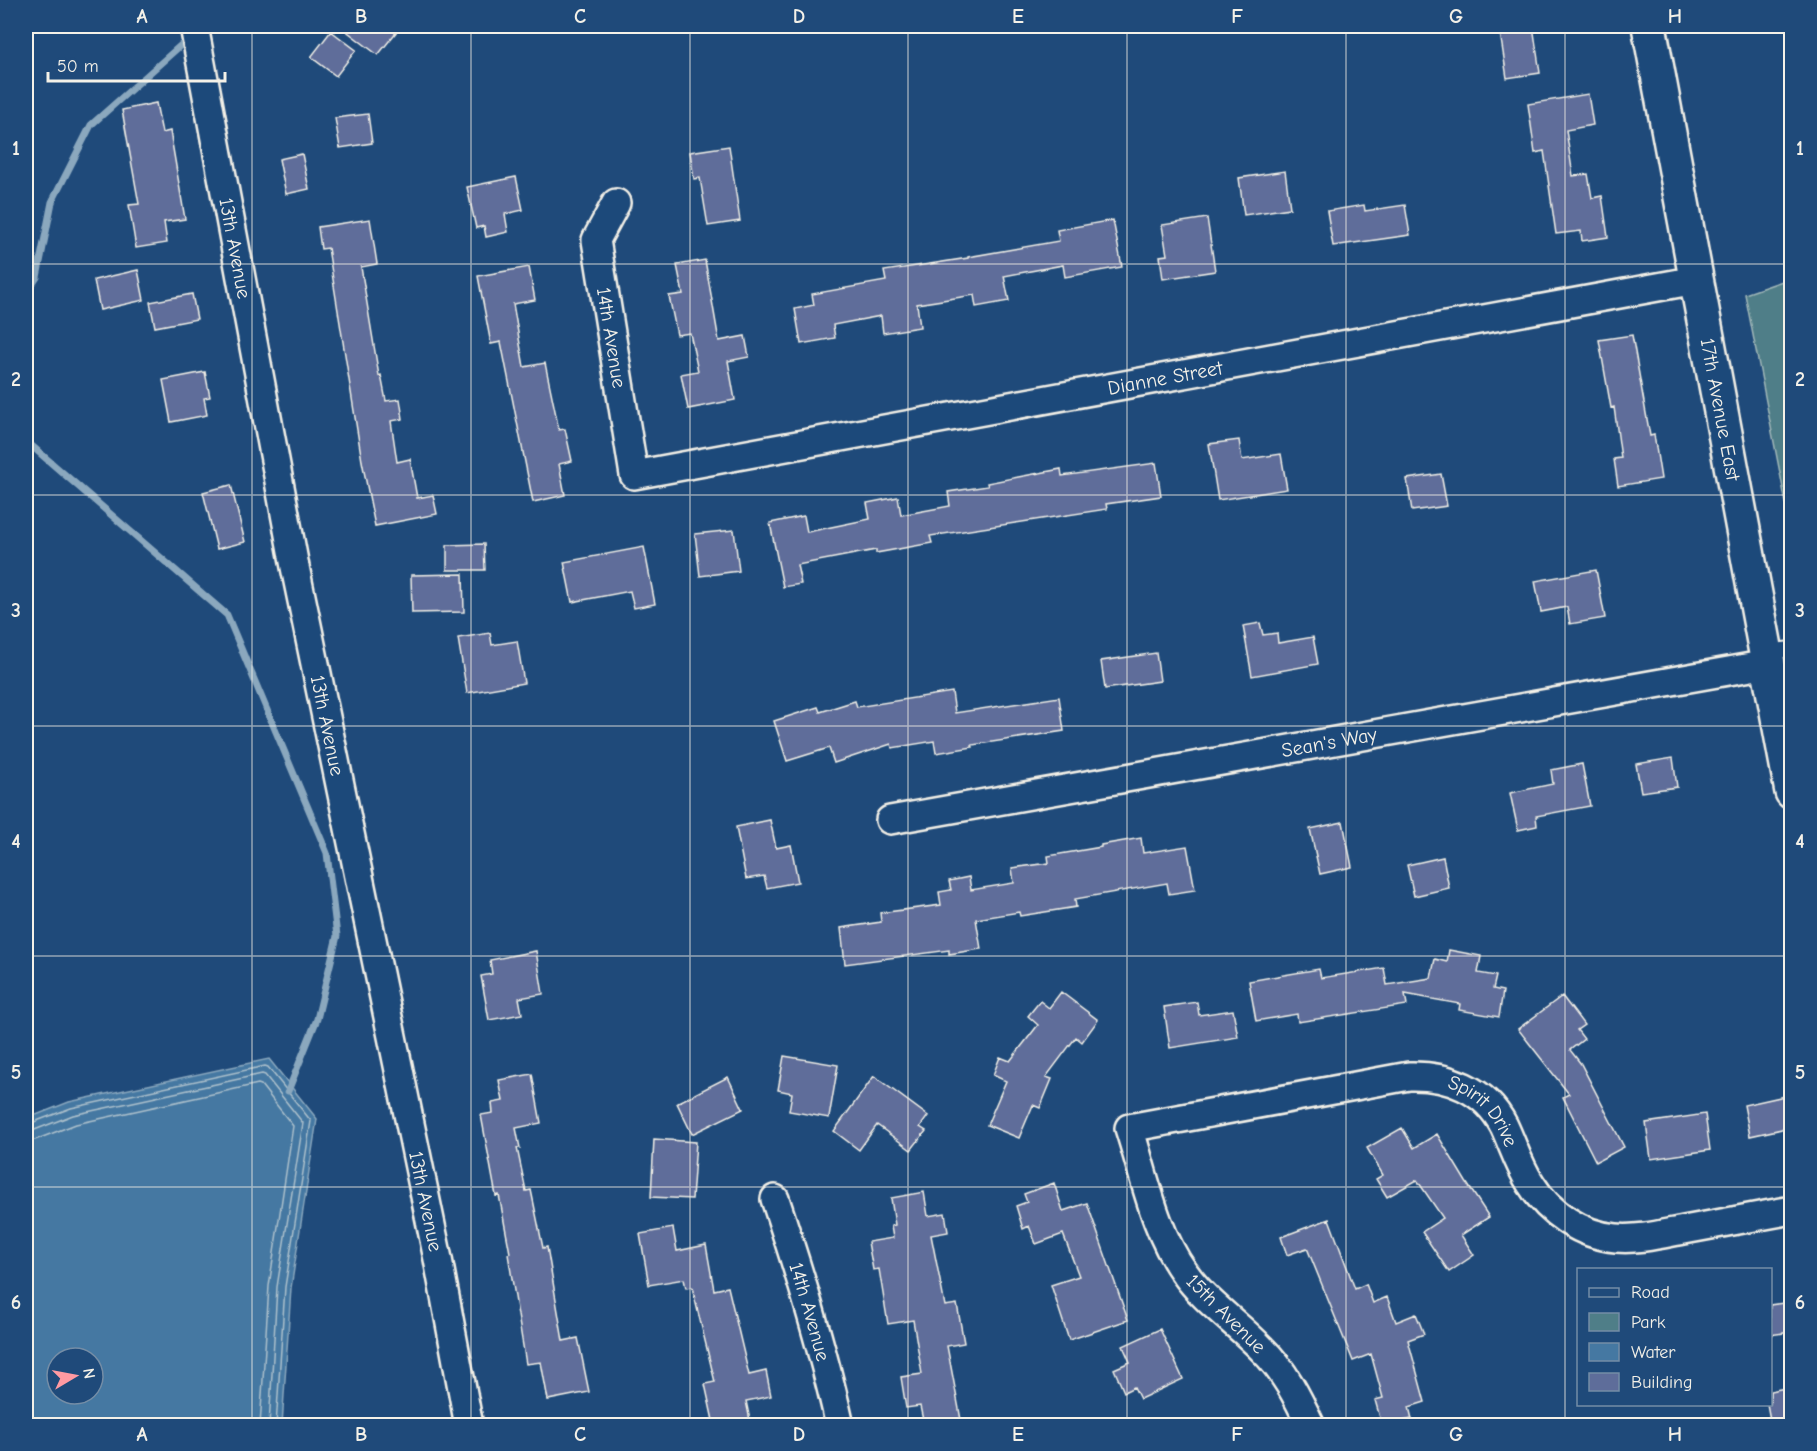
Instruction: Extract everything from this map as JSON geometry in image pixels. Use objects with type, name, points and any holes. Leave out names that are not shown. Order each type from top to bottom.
[{"type":"street","name":"13th Avenue","points":[[194,26],[295,567],[438,1259],[469,1425]]},
{"type":"street","name":"17th Avenue East","points":[[1649,26],[1696,280],[1775,655],[1791,792]]},
{"type":"street","name":"14th Avenue","points":[[616,203],[596,240],[634,475]]},
{"type":"street","name":"Dianne Street","points":[[634,475],[1696,280]]},
{"type":"street","name":"Sean's Way","points":[[891,820],[1775,655]]},
{"type":"street","name":"Spirit Drive","points":[[1129,1128],[1409,1076],[1426,1076],[1459,1083],[1487,1103],[1503,1123],[1531,1185],[1547,1205],[1567,1221],[1591,1232],[1616,1238],[1642,1237],[1791,1210]]},
{"type":"street","name":"15th Avenue","points":[[1129,1128],[1153,1211],[1166,1243],[1184,1273],[1206,1299],[1269,1357],[1299,1400],[1311,1425]]},
{"type":"street","name":"14th Avenue","points":[[775,1200],[804,1285],[828,1371],[840,1425]]},
{"type":"green space","points":[[1792,278],[1791,529],[1745,294]]},
{"type":"water","points":[[269,1059],[317,1119],[291,1288],[282,1425],[26,1425],[26,1119],[69,1102]]},
{"type":"building","points":[[340,26],[401,26],[378,55]]},
{"type":"building","points":[[1499,26],[1533,26],[1540,73],[1507,78]]},
{"type":"building","points":[[331,31],[356,50],[336,76],[311,57]]},
{"type":"building","points":[[1588,94],[1593,125],[1566,130],[1573,176],[1588,174],[1592,198],[1602,196],[1608,237],[1582,241],[1581,231],[1556,234],[1544,151],[1535,153],[1528,104]]},
{"type":"building","points":[[156,103],[162,133],[170,131],[185,219],[164,222],[167,243],[136,248],[129,205],[139,204],[122,110]]},
{"type":"building","points":[[368,114],[372,143],[340,148],[335,118]]},
{"type":"building","points":[[729,146],[740,221],[708,226],[700,178],[694,179],[690,152]]},
{"type":"building","points":[[302,154],[309,189],[286,194],[279,159]]},
{"type":"building","points":[[1285,171],[1290,208],[1244,215],[1239,178]]},
{"type":"building","points":[[516,177],[523,210],[505,214],[508,232],[486,237],[484,226],[476,228],[467,187]]},
{"type":"building","points":[[1364,205],[1365,211],[1405,205],[1410,235],[1333,246],[1327,211]]},
{"type":"building","points":[[1207,218],[1215,271],[1163,279],[1160,256],[1167,255],[1162,225]]},
{"type":"building","points":[[370,219],[377,264],[361,267],[379,376],[381,375],[386,401],[400,399],[403,419],[391,421],[397,462],[410,459],[417,498],[433,495],[437,514],[375,526],[362,461],[328,248],[321,249],[318,227]]},
{"type":"building","points":[[1113,220],[1122,267],[1065,277],[1063,265],[1004,276],[1009,301],[976,307],[974,295],[917,304],[920,327],[883,333],[881,316],[833,325],[835,338],[801,344],[795,309],[814,305],[812,294],[886,281],[884,271],[1059,241],[1057,230]]},
{"type":"building","points":[[705,260],[719,341],[745,336],[749,357],[728,361],[735,400],[688,409],[681,374],[698,371],[690,333],[677,335],[669,296],[683,294],[677,265]]},
{"type":"building","points":[[529,267],[535,300],[513,304],[524,367],[545,363],[559,430],[565,429],[572,461],[559,464],[565,495],[533,502],[501,342],[491,344],[478,276]]},
{"type":"building","points":[[138,270],[144,300],[100,310],[94,280]]},
{"type":"building","points":[[192,294],[197,319],[155,327],[150,302]]},
{"type":"building","points":[[1632,335],[1650,436],[1654,435],[1661,479],[1618,486],[1614,459],[1621,458],[1614,407],[1611,408],[1599,340]]},
{"type":"building","points":[[205,372],[210,397],[204,398],[207,415],[171,422],[163,380]]},
{"type":"building","points":[[1239,440],[1242,460],[1281,454],[1287,489],[1218,500],[1209,444]]},
{"type":"building","points":[[1156,463],[1161,496],[1106,504],[1107,509],[930,536],[932,543],[876,553],[876,550],[797,565],[801,584],[783,587],[770,523],[804,516],[807,532],[870,519],[867,503],[898,497],[901,515],[950,506],[948,492],[988,486],[987,483],[1061,469],[1062,476]]},
{"type":"building","points":[[1441,474],[1447,506],[1412,511],[1407,479]]},
{"type":"building","points":[[231,485],[245,542],[217,549],[203,492]]},
{"type":"building","points":[[734,530],[739,571],[700,576],[695,534]]},
{"type":"building","points":[[484,544],[485,570],[447,570],[447,545]]},
{"type":"building","points":[[644,547],[655,604],[634,608],[630,591],[572,602],[564,562]]},
{"type":"building","points":[[1596,570],[1605,618],[1570,624],[1567,607],[1541,612],[1535,581]]},
{"type":"building","points":[[463,574],[464,612],[412,613],[411,575]]},
{"type":"building","points":[[1260,623],[1263,635],[1277,633],[1278,643],[1313,637],[1318,664],[1252,676],[1243,626]]},
{"type":"building","points":[[490,633],[492,645],[517,641],[524,683],[467,693],[458,638]]},
{"type":"building","points":[[1156,653],[1160,681],[1105,689],[1101,661]]},
{"type":"building","points":[[952,692],[955,713],[1059,697],[1064,731],[936,753],[934,741],[892,748],[891,744],[834,763],[829,748],[787,761],[774,721],[818,707],[820,712],[855,701],[857,707]]},
{"type":"building","points":[[1673,758],[1677,787],[1641,792],[1636,764]]},
{"type":"building","points":[[1582,764],[1590,806],[1536,816],[1537,826],[1518,830],[1510,793],[1553,784],[1551,770]]},
{"type":"building","points":[[770,820],[776,848],[791,845],[798,882],[767,888],[764,876],[746,879],[736,827]]},
{"type":"building","points":[[1343,822],[1352,867],[1320,874],[1310,829]]},
{"type":"building","points":[[1141,838],[1143,853],[1187,846],[1195,890],[1169,894],[1167,883],[1075,899],[1076,907],[1020,916],[1019,912],[976,919],[981,949],[949,954],[949,950],[845,964],[841,928],[881,922],[880,913],[941,905],[939,892],[951,890],[949,881],[969,877],[971,890],[1014,883],[1012,868],[1049,863],[1048,856]]},
{"type":"building","points":[[1443,857],[1449,888],[1414,896],[1407,865]]},
{"type":"building","points":[[1449,950],[1481,956],[1478,973],[1496,976],[1493,989],[1503,991],[1499,1017],[1459,1010],[1460,1004],[1405,994],[1407,1005],[1298,1022],[1297,1014],[1256,1021],[1249,981],[1319,969],[1321,978],[1384,968],[1387,985],[1431,978],[1435,959],[1447,962]]},
{"type":"building","points":[[536,951],[543,994],[519,998],[522,1014],[489,1020],[481,976],[492,974],[490,960]]},
{"type":"building","points":[[1061,992],[1098,1020],[1082,1042],[1076,1037],[1046,1077],[1052,1079],[1040,1108],[1033,1105],[1019,1138],[987,1125],[1006,1081],[993,1075],[1000,1057],[1010,1061],[1038,1025],[1028,1016],[1040,1001],[1049,1008]]},
{"type":"building","points":[[1562,996],[1584,1025],[1577,1030],[1584,1039],[1570,1050],[1581,1064],[1624,1147],[1596,1162],[1563,1097],[1569,1094],[1518,1029]]},
{"type":"building","points":[[1197,1002],[1199,1015],[1233,1010],[1238,1037],[1170,1048],[1164,1007]]},
{"type":"building","points":[[784,1056],[838,1065],[829,1118],[789,1111],[792,1093],[778,1090]]},
{"type":"building","points":[[532,1074],[541,1123],[516,1128],[520,1148],[517,1148],[526,1191],[531,1190],[543,1248],[547,1247],[563,1341],[578,1338],[589,1392],[548,1400],[541,1362],[526,1364],[508,1254],[510,1253],[499,1195],[496,1196],[481,1115],[493,1113],[492,1103],[503,1101],[499,1080]]},
{"type":"building","points":[[874,1076],[928,1116],[920,1127],[926,1131],[911,1150],[877,1125],[859,1150],[834,1131]]},
{"type":"building","points":[[728,1077],[743,1109],[692,1134],[677,1103]]},
{"type":"building","points":[[1785,1096],[1791,1127],[1750,1136],[1744,1105]]},
{"type":"building","points":[[1705,1114],[1710,1150],[1651,1159],[1646,1123]]},
{"type":"building","points":[[1402,1128],[1414,1148],[1437,1134],[1489,1217],[1461,1235],[1474,1255],[1449,1272],[1422,1232],[1443,1218],[1417,1180],[1387,1197],[1376,1179],[1383,1175],[1367,1148]]},
{"type":"building","points":[[654,1139],[696,1142],[692,1199],[651,1197]]},
{"type":"building","points":[[1054,1183],[1063,1211],[1087,1203],[1128,1320],[1069,1340],[1051,1285],[1079,1276],[1063,1234],[1036,1244],[1029,1226],[1023,1229],[1016,1206],[1027,1202],[1024,1194]]},
{"type":"building","points":[[924,1192],[928,1216],[945,1213],[948,1232],[931,1235],[945,1306],[957,1304],[964,1343],[947,1346],[962,1425],[924,1425],[920,1406],[906,1408],[901,1377],[922,1374],[913,1320],[888,1324],[879,1269],[873,1270],[868,1242],[893,1238],[891,1226],[895,1225],[891,1198]]},
{"type":"building","points":[[1329,1219],[1355,1289],[1366,1284],[1373,1303],[1387,1297],[1396,1322],[1416,1314],[1424,1334],[1408,1340],[1425,1402],[1409,1407],[1412,1419],[1382,1425],[1375,1400],[1383,1398],[1371,1354],[1353,1361],[1307,1248],[1287,1255],[1281,1237]]},
{"type":"building","points":[[673,1228],[677,1251],[706,1245],[714,1290],[728,1287],[749,1375],[766,1371],[771,1396],[746,1401],[751,1425],[714,1425],[705,1384],[715,1382],[692,1287],[686,1288],[684,1279],[649,1285],[640,1234]]},
{"type":"building","points":[[1791,1302],[1791,1332],[1772,1335],[1772,1305]]},
{"type":"building","points":[[1160,1329],[1183,1379],[1140,1399],[1134,1387],[1124,1392],[1114,1369],[1130,1362],[1123,1346]]},
{"type":"building","points":[[1791,1387],[1791,1425],[1771,1425],[1767,1406],[1772,1406],[1772,1391]]},
{"type":"waterway","points":[[26,294],[37,277],[52,202],[91,125],[190,37]]},
{"type":"waterway","points":[[26,441],[227,615],[327,853],[337,936],[317,1019],[288,1091]]}]
